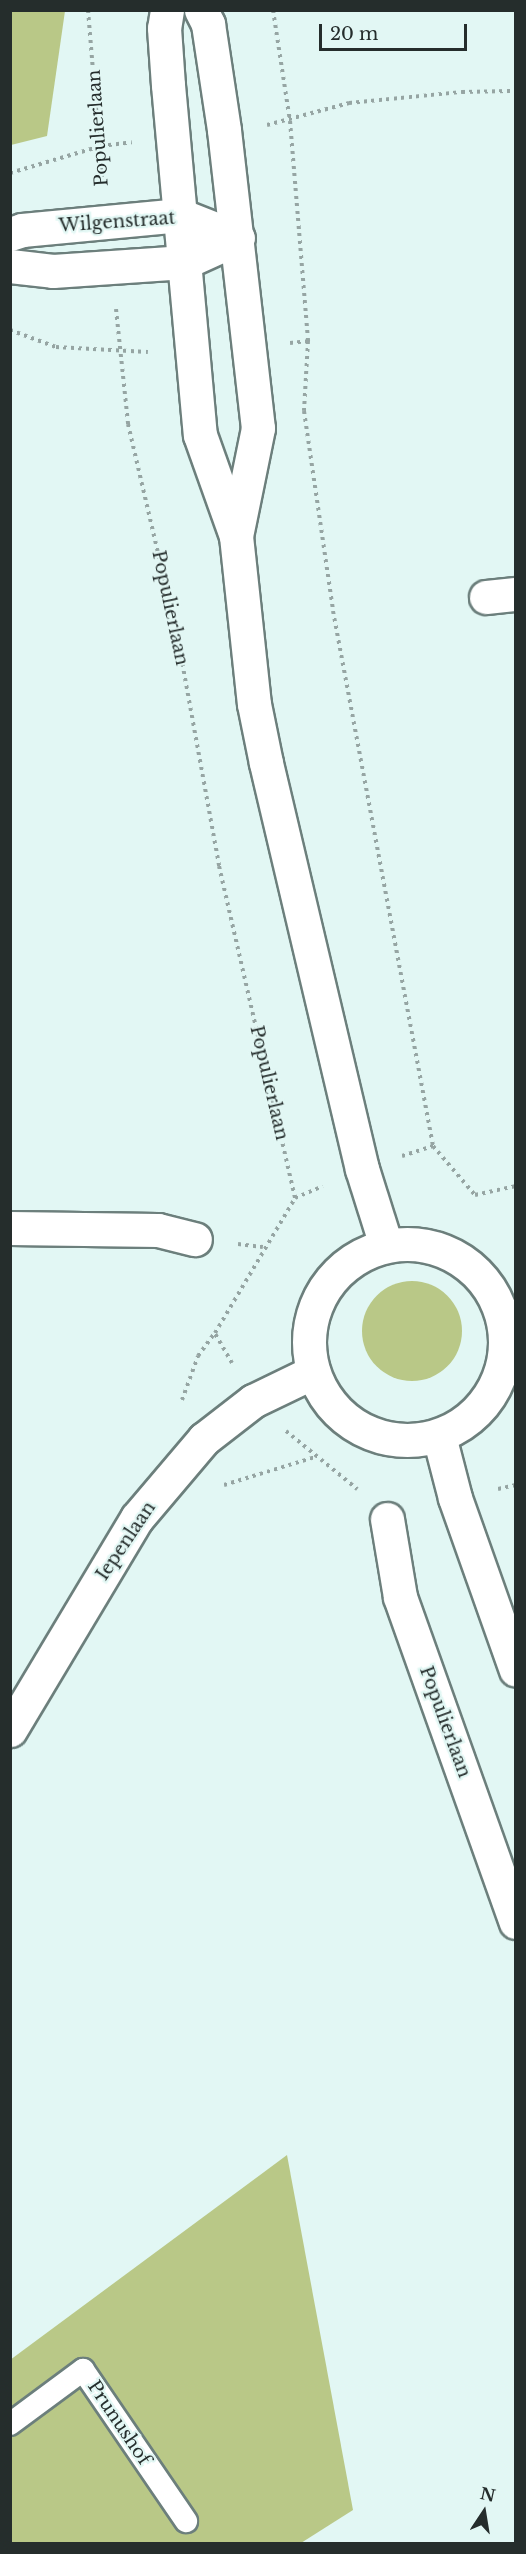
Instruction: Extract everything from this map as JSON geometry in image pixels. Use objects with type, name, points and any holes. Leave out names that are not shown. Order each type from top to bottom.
[{"type":"street","points":[[167,10],[164,28],[200,435],[236,536],[254,704],[362,1169],[386,1245]]},
{"type":"street","points":[[201,10],[208,24],[238,238],[258,428],[236,536]]},
{"type":"street","name":"Wilgenstraat","points":[[10,234],[105,221],[180,215],[238,238]]},
{"type":"street","points":[[10,266],[53,271],[185,262],[238,238]]},
{"type":"street","points":[[10,1228],[158,1230],[195,1239]]},
{"type":"street","points":[[420,1244],[452,1254],[506,1298],[511,1335],[503,1368],[489,1397],[467,1421],[439,1436],[408,1440],[377,1436],[349,1422],[327,1400],[313,1372],[308,1339],[314,1308],[330,1279],[356,1257],[386,1245],[420,1244]]},
{"type":"street","name":"Iepenlaan","points":[[10,1730],[137,1518],[204,1440],[253,1401],[313,1372]]},
{"type":"street","points":[[439,1436],[454,1498],[516,1670]]},
{"type":"street","name":"Populierlaan","points":[[387,1519],[400,1596],[516,1922]]},
{"type":"lane","name":"Prunushof","points":[[10,2424],[83,2370],[186,2521]]},
{"type":"path","name":"Populierlaan","points":[[88,10],[105,221]]},
{"type":"path","points":[[273,10],[290,121],[308,340],[304,411],[333,611],[433,1146],[475,1195],[516,1186]]},
{"type":"path","points":[[290,121],[350,103],[462,92],[516,91]]},
{"type":"path","points":[[10,173],[100,146]]},
{"type":"path","name":"Populierlaan","points":[[112,268],[128,424],[177,634],[219,866],[295,1198]]},
{"type":"path","points":[[10,330],[56,347],[120,353]]},
{"type":"green space","points":[[11,10],[65,11],[47,136],[11,145]]},
{"type":"green space","points":[[412,1281],[431,1285],[447,1296],[458,1312],[462,1331],[458,1350],[447,1366],[431,1377],[412,1381],[393,1377],[377,1366],[366,1350],[362,1331],[366,1312],[377,1296],[393,1285]]},
{"type":"green space","points":[[287,2155],[353,2510],[301,2543],[11,2543],[10,2360]]}]
